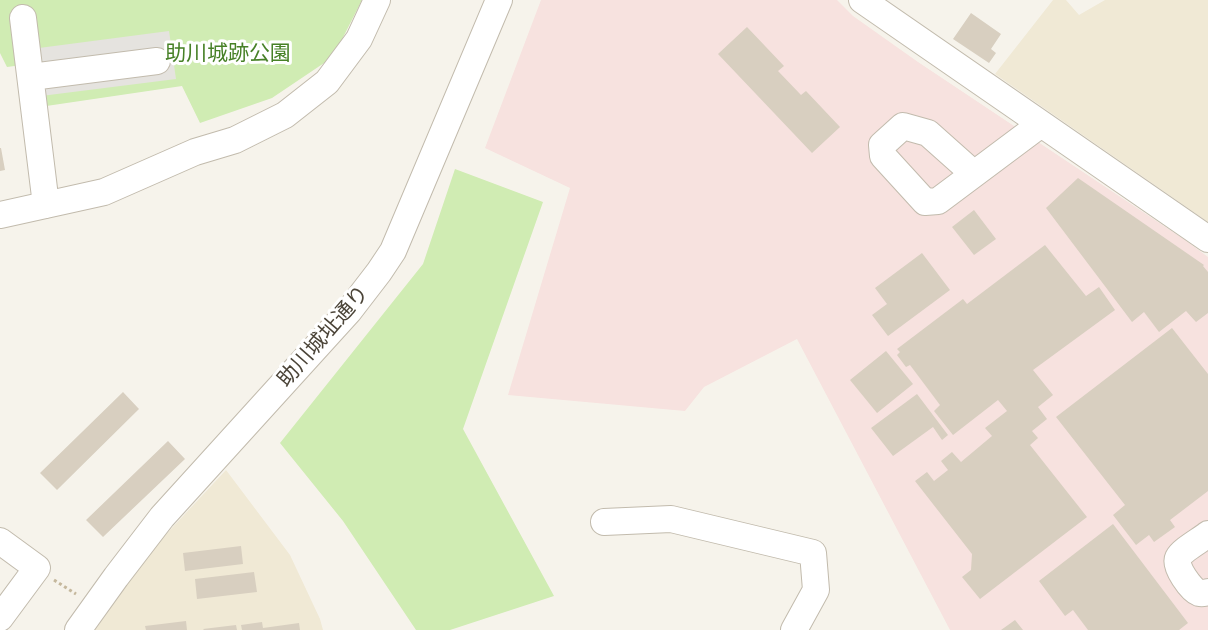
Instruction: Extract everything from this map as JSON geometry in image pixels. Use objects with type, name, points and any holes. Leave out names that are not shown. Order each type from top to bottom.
[{"type":"street","points":[[0,215],[104,192],[195,152],[235,140],[285,115],[327,82],[359,39],[377,0]]},
{"type":"street","name":"助川城址通り","points":[[78,630],[162,518],[349,311],[380,272],[393,251],[499,0]]},
{"type":"street","points":[[862,0],[1208,239]]},
{"type":"street","points":[[24,18],[46,205]]},
{"type":"street","points":[[31,77],[157,61]]},
{"type":"street","points":[[974,174],[1041,124]]},
{"type":"street","points":[[604,522],[671,519],[813,553],[816,590],[794,630]]},
{"type":"street","points":[[1208,534],[1179,556],[1177,563],[1194,590],[1204,594],[1208,592]]},
{"type":"street","points":[[0,541],[37,568],[0,618]]},
{"type":"path","points":[[37,568],[75,594]]},
{"type":"shaded area","points":[[541,0],[837,0],[853,16],[918,62],[1208,257],[1208,630],[950,630],[797,339],[704,387],[685,411],[508,395],[570,188],[485,148]]},
{"type":"shaded area","points":[[1053,0],[1066,0],[1079,15],[1105,0],[1208,0],[1208,222],[995,74]]},
{"type":"shaded area","points":[[169,31],[176,79],[41,96],[39,48]]},
{"type":"shaded area","points":[[226,470],[290,555],[323,630],[90,630],[142,560]]},
{"type":"green space","name":"助川城跡公園","points":[[0,0],[362,0],[333,57],[272,98],[200,123],[182,86],[26,109],[22,65],[7,67],[0,53]]},
{"type":"green space","points":[[455,169],[543,202],[463,429],[554,596],[450,630],[416,630],[343,521],[280,443],[423,264]]},
{"type":"building","points":[[971,13],[1001,34],[991,49],[996,53],[989,63],[953,39]]},
{"type":"building","points":[[747,27],[784,66],[778,71],[801,95],[806,91],[840,127],[812,153],[718,54]]},
{"type":"building","points":[[0,148],[5,170],[0,171]]},
{"type":"building","points":[[1078,178],[1204,265],[1208,272],[1208,313],[1196,322],[1186,311],[1159,332],[1144,312],[1132,322],[1046,208]]},
{"type":"building","points":[[974,210],[996,239],[974,255],[952,227]]},
{"type":"building","points":[[1045,245],[1086,296],[1099,287],[1115,310],[1033,370],[1053,395],[1038,407],[1047,419],[1032,431],[1038,438],[1030,445],[1087,517],[980,599],[962,577],[971,570],[972,554],[915,481],[927,472],[934,481],[948,470],[941,461],[952,452],[961,462],[992,436],[985,428],[1007,411],[998,400],[953,435],[934,411],[940,405],[910,365],[906,367],[897,355],[900,352],[897,349],[963,299],[967,304]]},
{"type":"building","points":[[922,253],[950,290],[888,336],[872,315],[887,304],[875,288]]},
{"type":"building","points":[[1172,328],[1208,374],[1208,491],[1170,520],[1175,527],[1154,542],[1149,535],[1136,545],[1113,515],[1125,505],[1056,417]]},
{"type":"building","points":[[886,351],[913,384],[877,413],[850,380]]},
{"type":"building","points":[[123,392],[139,409],[57,490],[40,473]]},
{"type":"building","points":[[917,394],[948,435],[942,440],[933,427],[893,456],[871,428]]},
{"type":"building","points":[[168,441],[185,459],[103,537],[86,520]]},
{"type":"building","points":[[1113,524],[1188,623],[1179,630],[1088,630],[1073,610],[1065,616],[1039,581]]},
{"type":"building","points":[[241,546],[243,564],[185,571],[183,553]]},
{"type":"building","points":[[254,572],[257,592],[197,599],[195,579]]},
{"type":"building","points":[[1015,620],[1023,630],[1001,630]]},
{"type":"building","points":[[186,621],[187,630],[146,630],[145,626]]},
{"type":"building","points":[[262,622],[263,628],[299,623],[300,630],[242,630],[241,625]]},
{"type":"building","points":[[236,625],[237,630],[203,629]]}]
